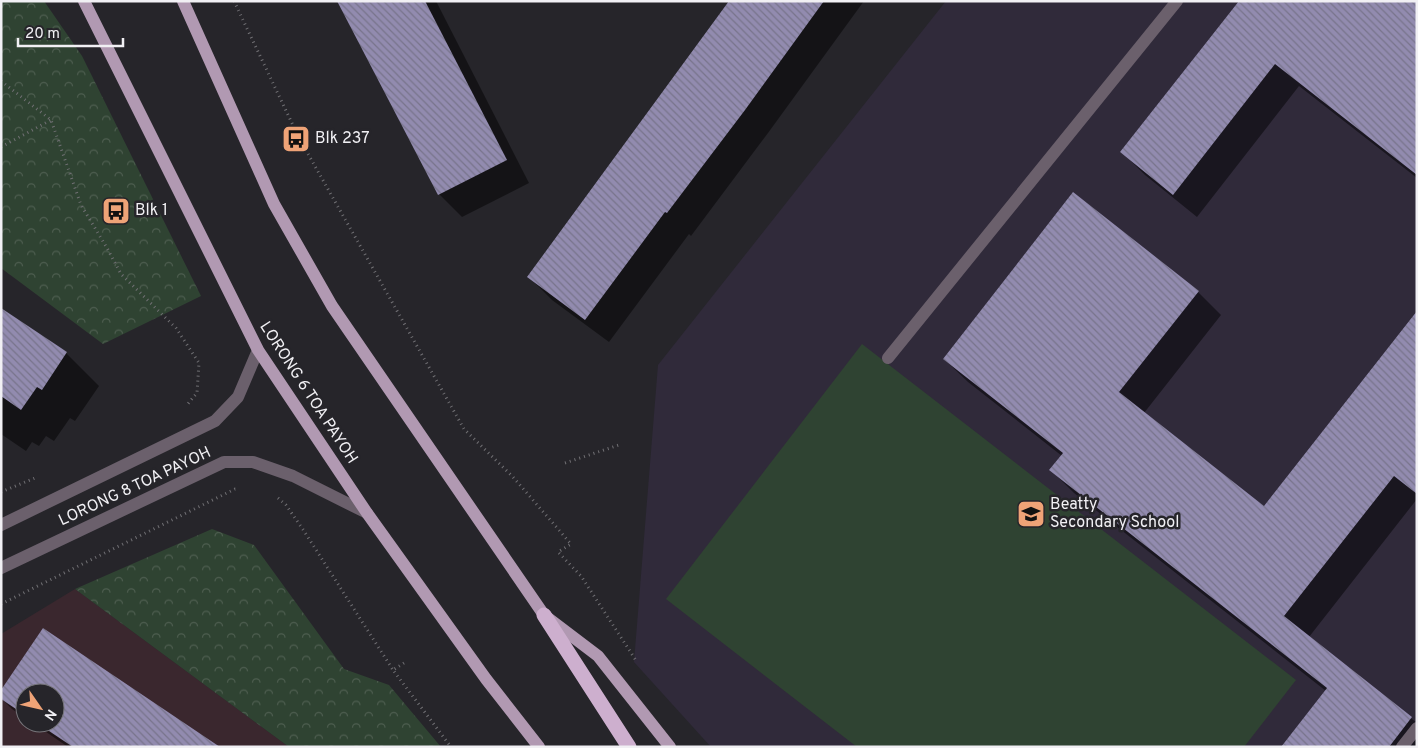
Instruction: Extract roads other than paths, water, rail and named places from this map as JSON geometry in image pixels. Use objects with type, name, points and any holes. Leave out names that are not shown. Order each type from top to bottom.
[{"type":"highway","points":[[544,615],[629,747]]},
{"type":"main road","name":"LORONG 6 TOA PAYOH","points":[[84,1],[258,350],[367,514],[486,679],[539,747]]},
{"type":"main road","points":[[183,1],[274,204],[332,306],[544,615],[598,656],[670,747]]},
{"type":"street","points":[[888,358],[1176,1]]},
{"type":"street","name":"LORONG 8 TOA PAYOH","points":[[1,525],[215,421],[238,397],[258,350]]},
{"type":"street","name":"LORONG 8 TOA PAYOH","points":[[1,568],[224,462],[253,462],[285,473],[367,514]]},
{"type":"street","points":[[1402,747],[1417,728]]},
{"type":"place","name":"Blk 237","points":[[296,139]]},
{"type":"place","name":"Blk 1","points":[[116,211]]},
{"type":"place","name":"Beatty Secondary School","points":[[1031,514]]}]
